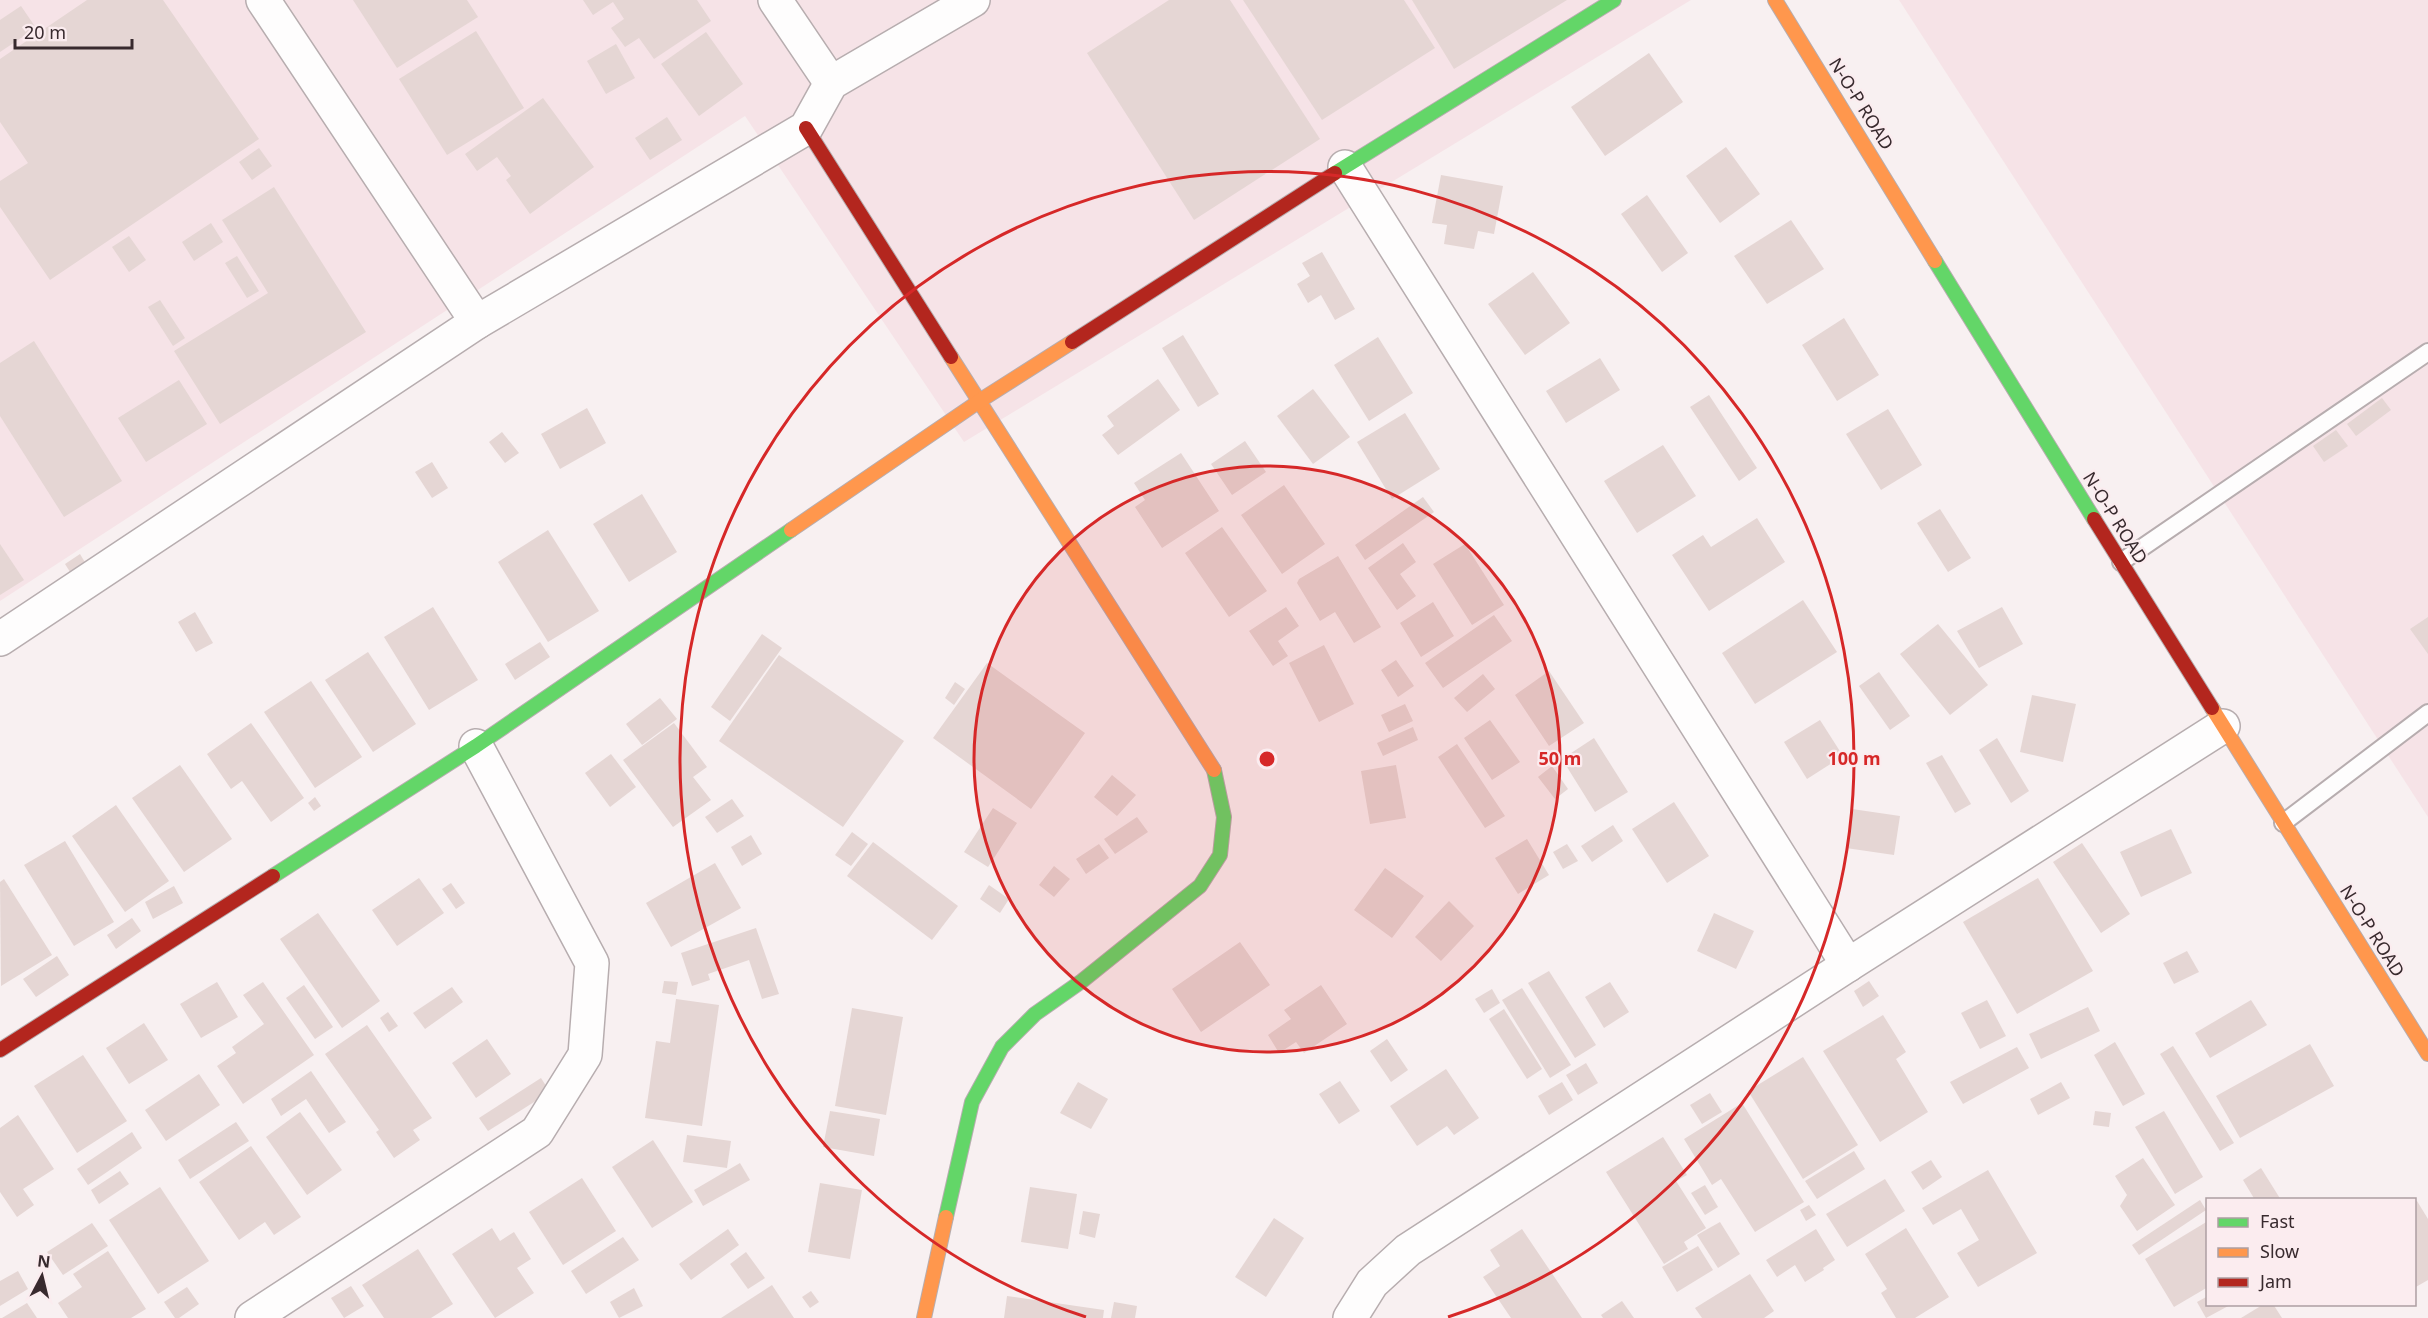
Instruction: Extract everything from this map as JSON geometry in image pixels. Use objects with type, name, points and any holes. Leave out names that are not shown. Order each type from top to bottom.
[{"type":"street","points":[[262,0],[477,322]]},
{"type":"street","points":[[775,0],[831,83]]},
{"type":"street","points":[[0,639],[477,322],[806,128],[831,83],[973,0]]},
{"type":"street","points":[[0,1050],[476,746],[981,400],[1345,167],[1614,0]]},
{"type":"street","name":"N-O-P ROAD","points":[[1775,0],[2121,562],[2428,1054]]},
{"type":"street","points":[[806,128],[981,400],[1216,774],[1224,817],[1220,855],[1200,886],[1082,981],[1035,1014],[1002,1047],[972,1102],[924,1318]]},
{"type":"street","points":[[1345,167],[1848,964]]},
{"type":"street","points":[[1350,1318],[1372,1283],[1408,1250],[1848,964],[2223,726]]},
{"type":"street","points":[[252,1318],[537,1132],[585,1055],[592,963],[476,746]]},
{"type":"lane","points":[[2121,562],[2428,352]]},
{"type":"lane","points":[[2283,823],[2428,713]]},
{"type":"shaded area","points":[[0,0],[1691,0],[964,442],[745,116],[0,601]]},
{"type":"shaded area","points":[[1899,0],[2428,0],[2428,817]]},
{"type":"building","points":[[87,0],[163,0],[259,139],[50,280],[0,207],[0,181],[28,163],[0,122],[0,59]]},
{"type":"building","points":[[353,0],[467,0],[478,17],[397,68]]},
{"type":"building","points":[[583,0],[697,0],[711,21],[654,59],[639,38],[625,47],[611,28],[624,19],[613,2],[593,15]]},
{"type":"building","points":[[1169,0],[1230,0],[1320,139],[1194,220],[1087,53]]},
{"type":"building","points":[[1243,0],[1404,0],[1435,48],[1322,120]]},
{"type":"building","points":[[1412,0],[1567,0],[1454,69]]},
{"type":"building","points":[[21,6],[36,28],[0,52],[0,20]]},
{"type":"building","points":[[476,31],[524,108],[447,155],[399,79]]},
{"type":"building","points":[[706,32],[743,84],[699,116],[661,64]]},
{"type":"building","points":[[616,44],[635,78],[606,94],[587,61]]},
{"type":"building","points":[[1649,53],[1683,102],[1605,156],[1571,107]]},
{"type":"building","points":[[543,98],[594,167],[530,214],[506,180],[511,176],[497,157],[477,171],[465,154]]},
{"type":"building","points":[[667,117],[682,140],[650,160],[635,138]]},
{"type":"building","points":[[1726,147],[1760,194],[1720,223],[1686,176]]},
{"type":"building","points":[[259,148],[272,166],[252,180],[239,162]]},
{"type":"building","points":[[1441,175],[1503,186],[1494,234],[1478,231],[1474,249],[1444,244],[1447,225],[1432,223]]},
{"type":"building","points":[[274,187],[366,332],[220,424],[174,351],[268,293],[222,220]]},
{"type":"building","points":[[1647,195],[1688,253],[1662,272],[1621,214]]},
{"type":"building","points":[[1791,220],[1824,269],[1767,304],[1734,256]]},
{"type":"building","points":[[211,223],[223,242],[194,261],[182,242]]},
{"type":"building","points":[[129,236],[146,260],[129,272],[112,247]]},
{"type":"building","points":[[1322,252],[1355,309],[1335,320],[1321,295],[1308,303],[1297,284],[1310,276],[1302,263]]},
{"type":"building","points":[[237,256],[259,291],[247,298],[225,263]]},
{"type":"building","points":[[1533,272],[1570,323],[1525,355],[1488,304]]},
{"type":"building","points":[[160,300],[185,338],[173,346],[148,307]]},
{"type":"building","points":[[1844,318],[1879,375],[1837,401],[1802,345]]},
{"type":"building","points":[[1183,335],[1219,394],[1198,407],[1162,348]]},
{"type":"building","points":[[1378,337],[1413,393],[1369,421],[1334,365]]},
{"type":"building","points":[[34,341],[122,481],[64,517],[0,416],[0,363]]},
{"type":"building","points":[[1600,358],[1620,390],[1566,423],[1546,391]]},
{"type":"building","points":[[1158,379],[1180,410],[1118,455],[1102,435],[1114,426],[1107,416]]},
{"type":"building","points":[[179,380],[207,424],[146,462],[118,418]]},
{"type":"building","points":[[1313,389],[1350,437],[1313,464],[1277,416]]},
{"type":"building","points":[[1709,395],[1757,468],[1739,481],[1690,407]]},
{"type":"building","points":[[2382,398],[2391,410],[2356,436],[2347,424]]},
{"type":"building","points":[[587,408],[606,443],[560,469],[541,434]]},
{"type":"building","points":[[1888,409],[1922,465],[1881,490],[1846,434]]},
{"type":"building","points":[[1405,413],[1440,469],[1392,499],[1357,442]]},
{"type":"building","points":[[2336,430],[2348,446],[2324,462],[2313,446]]},
{"type":"building","points":[[502,432],[519,453],[505,463],[489,442]]},
{"type":"building","points":[[1245,441],[1266,472],[1232,495],[1211,464]]},
{"type":"building","points":[[1663,445],[1696,496],[1637,533],[1604,481]]},
{"type":"building","points":[[1181,453],[1219,511],[1162,548],[1135,507],[1145,500],[1134,483]]},
{"type":"building","points":[[432,462],[448,488],[432,498],[415,472]]},
{"type":"building","points":[[1284,485],[1325,544],[1282,574],[1241,515]]},
{"type":"building","points":[[642,494],[677,552],[629,582],[593,524]]},
{"type":"building","points":[[1423,497],[1434,512],[1365,560],[1355,545]]},
{"type":"building","points":[[1940,509],[1971,558],[1948,572],[1917,523]]},
{"type":"building","points":[[1757,518],[1785,562],[1709,611],[1672,555],[1703,535],[1711,547]]},
{"type":"building","points":[[1222,527],[1267,591],[1229,617],[1185,553]]},
{"type":"building","points":[[548,530],[599,611],[548,642],[498,562]]},
{"type":"building","points":[[1403,543],[1416,562],[1400,574],[1416,596],[1397,610],[1368,568]]},
{"type":"building","points":[[0,544],[24,580],[0,595]]},
{"type":"building","points":[[1465,544],[1504,605],[1472,625],[1433,564]]},
{"type":"building","points":[[80,554],[92,574],[77,583],[65,564]]},
{"type":"building","points":[[1338,556],[1381,627],[1354,643],[1335,612],[1320,621],[1297,583],[1299,579]]},
{"type":"building","points":[[1803,600],[1837,652],[1755,704],[1722,653]]},
{"type":"building","points":[[1433,602],[1454,636],[1421,657],[1400,623]]},
{"type":"building","points":[[433,607],[478,680],[429,710],[384,637]]},
{"type":"building","points":[[1286,607],[1299,626],[1278,641],[1288,656],[1273,666],[1249,631]]},
{"type":"building","points":[[2002,607],[2023,644],[1979,668],[1957,631]]},
{"type":"building","points":[[195,612],[213,643],[196,652],[178,622]]},
{"type":"building","points":[[1494,615],[1512,641],[1443,688],[1425,663]]},
{"type":"building","points":[[2428,617],[2428,654],[2410,629]]},
{"type":"building","points":[[1938,624],[1988,685],[1950,715],[1900,654]]},
{"type":"building","points":[[762,634],[782,648],[730,721],[711,707]]},
{"type":"building","points":[[540,642],[550,657],[515,680],[505,664]]},
{"type":"building","points":[[1324,645],[1354,704],[1319,722],[1289,663]]},
{"type":"building","points":[[368,652],[416,724],[373,752],[325,680]]},
{"type":"building","points":[[779,655],[904,741],[843,827],[719,741]]},
{"type":"building","points":[[1396,660],[1414,686],[1398,697],[1381,670]]},
{"type":"building","points":[[987,663],[1085,733],[1031,809],[933,738]]},
{"type":"building","points":[[1549,671],[1584,723],[1549,746],[1515,695]]},
{"type":"building","points":[[1879,672],[1910,716],[1890,730],[1859,686]]},
{"type":"building","points":[[1483,674],[1495,689],[1467,712],[1454,698]]},
{"type":"building","points":[[311,681],[362,757],[315,788],[264,712]]},
{"type":"building","points":[[955,682],[965,689],[954,705],[945,698]]},
{"type":"building","points":[[2032,695],[2076,704],[2063,762],[2020,752]]},
{"type":"building","points":[[660,698],[677,719],[642,745],[626,724]]},
{"type":"building","points":[[1405,704],[1413,721],[1389,732],[1381,715]]},
{"type":"building","points":[[1490,720],[1520,762],[1492,780],[1464,738]]},
{"type":"building","points":[[1820,720],[1843,756],[1807,779],[1784,742]]},
{"type":"building","points":[[251,723],[304,798],[271,822],[242,781],[231,789],[207,754]]},
{"type":"building","points":[[674,723],[707,767],[693,777],[711,800],[673,827],[623,760]]},
{"type":"building","points":[[1413,727],[1418,740],[1383,756],[1377,743]]},
{"type":"building","points":[[1594,738],[1628,792],[1595,812],[1562,759]]},
{"type":"building","points":[[1997,738],[2029,791],[2011,803],[1979,750]]},
{"type":"building","points":[[1457,744],[1505,816],[1485,828],[1438,757]]},
{"type":"building","points":[[611,754],[636,787],[610,807],[585,773]]},
{"type":"building","points":[[1942,755],[1971,804],[1955,813],[1926,763]]},
{"type":"building","points":[[180,765],[232,839],[184,872],[132,798]]},
{"type":"building","points":[[1396,765],[1406,818],[1370,824],[1361,771]]},
{"type":"building","points":[[1552,766],[1568,789],[1555,799],[1538,777]]},
{"type":"building","points":[[1112,775],[1136,795],[1117,816],[1094,797]]},
{"type":"building","points":[[315,797],[321,806],[314,811],[308,803]]},
{"type":"building","points":[[732,799],[744,816],[717,833],[705,817]]},
{"type":"building","points":[[1674,802],[1709,856],[1667,883],[1632,829]]},
{"type":"building","points":[[116,805],[169,881],[125,912],[72,836]]},
{"type":"building","points":[[993,808],[1017,823],[988,867],[964,852]]},
{"type":"building","points":[[1852,809],[1900,816],[1894,855],[1846,848]]},
{"type":"building","points":[[1137,817],[1148,832],[1115,854],[1104,839]]},
{"type":"building","points":[[1613,825],[1623,841],[1592,862],[1581,846]]},
{"type":"building","points":[[2171,829],[2192,873],[2141,897],[2120,852]]},
{"type":"building","points":[[852,832],[868,844],[851,866],[835,855]]},
{"type":"building","points":[[751,835],[762,854],[742,866],[731,847]]},
{"type":"building","points":[[1527,839],[1549,875],[1518,894],[1495,858]]},
{"type":"building","points":[[65,841],[114,922],[74,946],[24,865]]},
{"type":"building","points":[[873,842],[958,906],[932,940],[847,876]]},
{"type":"building","points":[[2082,843],[2130,914],[2101,933],[2053,862]]},
{"type":"building","points":[[1099,844],[1109,858],[1086,874],[1076,859]]},
{"type":"building","points":[[1567,844],[1578,861],[1563,869],[1553,852]]},
{"type":"building","points":[[715,863],[741,908],[671,947],[646,903]]},
{"type":"building","points":[[1054,866],[1070,879],[1054,897],[1039,885]]},
{"type":"building","points":[[1385,868],[1424,896],[1392,938],[1354,910]]},
{"type":"building","points":[[419,878],[444,913],[397,946],[372,910]]},
{"type":"building","points":[[2038,878],[2093,971],[2017,1014],[1963,922]]},
{"type":"building","points":[[4,879],[52,955],[1,986],[0,882]]},
{"type":"building","points":[[451,883],[465,903],[456,909],[442,889]]},
{"type":"building","points":[[989,885],[1009,899],[1000,913],[980,899]]},
{"type":"building","points":[[174,886],[183,903],[153,919],[145,902]]},
{"type":"building","points":[[1449,901],[1474,926],[1441,961],[1415,937]]},
{"type":"building","points":[[318,913],[380,1001],[342,1028],[280,939]]},
{"type":"building","points":[[1714,913],[1754,931],[1736,969],[1697,951]]},
{"type":"building","points":[[132,918],[141,931],[116,949],[107,935]]},
{"type":"building","points":[[756,928],[779,994],[762,999],[749,960],[708,974],[710,980],[692,986],[681,953]]},
{"type":"building","points":[[1240,942],[1270,985],[1201,1032],[1172,989]]},
{"type":"building","points":[[2187,951],[2199,972],[2174,984],[2163,963]]},
{"type":"building","points":[[57,956],[69,975],[36,997],[23,979]]},
{"type":"building","points":[[1549,971],[1596,1045],[1575,1058],[1528,983]]},
{"type":"building","points":[[664,981],[678,982],[676,995],[662,993]]},
{"type":"building","points":[[1869,981],[1879,996],[1863,1007],[1854,991]]},
{"type":"building","points":[[217,982],[238,1017],[201,1038],[180,1004]]},
{"type":"building","points":[[263,982],[314,1055],[243,1104],[217,1066],[236,1053],[232,1047],[264,1024],[243,995]]},
{"type":"building","points":[[1610,982],[1629,1012],[1604,1028],[1585,997]]},
{"type":"building","points":[[304,985],[333,1027],[315,1039],[286,998]]},
{"type":"building","points":[[1321,985],[1347,1024],[1304,1053],[1296,1042],[1279,1053],[1268,1035],[1291,1019],[1284,1010]]},
{"type":"building","points":[[452,987],[463,1002],[425,1029],[413,1013]]},
{"type":"building","points":[[1522,988],[1571,1065],[1550,1078],[1502,1000]]},
{"type":"building","points":[[1492,989],[1500,1003],[1484,1013],[1475,999]]},
{"type":"building","points":[[676,999],[719,1005],[702,1126],[645,1118],[656,1041],[670,1043]]},
{"type":"building","points":[[1987,1000],[2006,1036],[1980,1049],[1961,1013]]},
{"type":"building","points":[[2251,1000],[2267,1025],[2210,1058],[2195,1033]]},
{"type":"building","points":[[2088,1007],[2100,1031],[2041,1059],[2029,1034]]},
{"type":"building","points":[[852,1008],[903,1017],[886,1115],[835,1106]]},
{"type":"building","points":[[1504,1009],[1542,1069],[1527,1079],[1489,1019]]},
{"type":"building","points":[[388,1012],[398,1026],[389,1032],[380,1018]]},
{"type":"building","points":[[1883,1015],[1906,1052],[1896,1059],[1928,1112],[1880,1142],[1823,1051]]},
{"type":"building","points":[[144,1023],[168,1060],[129,1084],[106,1048]]},
{"type":"building","points":[[367,1025],[432,1118],[413,1130],[420,1140],[394,1158],[376,1132],[379,1130],[325,1054]]},
{"type":"building","points":[[487,1039],[511,1074],[476,1098],[452,1063]]},
{"type":"building","points":[[1387,1039],[1408,1070],[1391,1082],[1370,1051]]},
{"type":"building","points":[[2115,1042],[2145,1094],[2123,1106],[2094,1055]]},
{"type":"building","points":[[2310,1044],[2334,1086],[2240,1138],[2216,1096]]},
{"type":"building","points":[[2173,1046],[2234,1143],[2220,1151],[2160,1054]]},
{"type":"building","points":[[2017,1047],[2029,1068],[1963,1104],[1950,1082]]},
{"type":"building","points":[[83,1055],[127,1121],[77,1153],[34,1086]]},
{"type":"building","points":[[1803,1057],[1858,1145],[1803,1179],[1748,1091]]},
{"type":"building","points":[[1586,1063],[1598,1083],[1578,1095],[1566,1075]]},
{"type":"building","points":[[1446,1069],[1479,1118],[1454,1135],[1447,1126],[1417,1146],[1390,1106]]},
{"type":"building","points":[[311,1071],[346,1122],[329,1133],[306,1099],[281,1116],[271,1099]]},
{"type":"building","points":[[199,1074],[220,1105],[166,1141],[145,1110]]},
{"type":"building","points":[[541,1078],[550,1092],[488,1131],[479,1118]]},
{"type":"building","points":[[1340,1081],[1360,1111],[1339,1124],[1319,1094]]},
{"type":"building","points":[[1078,1082],[1108,1099],[1091,1129],[1060,1113]]},
{"type":"building","points":[[1562,1082],[1573,1100],[1549,1115],[1538,1096]]},
{"type":"building","points":[[2061,1082],[2070,1098],[2038,1115],[2030,1099]]},
{"type":"building","points":[[1710,1093],[1722,1112],[1702,1124],[1690,1105]]},
{"type":"building","points":[[1742,1103],[1804,1202],[1755,1232],[1721,1179],[1712,1185],[1684,1139]]},
{"type":"building","points":[[830,1111],[880,1119],[874,1156],[823,1147]]},
{"type":"building","points":[[2095,1111],[2111,1113],[2109,1127],[2093,1125]]},
{"type":"building","points":[[2164,1111],[2203,1177],[2175,1194],[2135,1127]]},
{"type":"building","points":[[300,1112],[342,1170],[307,1195],[266,1137]]},
{"type":"building","points":[[18,1115],[54,1169],[23,1189],[34,1205],[17,1217],[0,1192],[0,1128]]},
{"type":"building","points":[[236,1122],[249,1141],[190,1179],[178,1160]]},
{"type":"building","points":[[132,1132],[142,1148],[88,1185],[77,1169]]},
{"type":"building","points":[[687,1135],[731,1141],[727,1168],[683,1162]]},
{"type":"building","points":[[1663,1137],[1687,1175],[1676,1181],[1706,1228],[1684,1242],[1688,1249],[1664,1264],[1606,1172]]},
{"type":"building","points":[[653,1140],[693,1202],[652,1228],[612,1167]]},
{"type":"building","points":[[251,1146],[301,1217],[274,1235],[265,1222],[239,1240],[199,1182]]},
{"type":"building","points":[[1854,1151],[1865,1169],[1817,1199],[1805,1181]]},
{"type":"building","points":[[2143,1158],[2175,1205],[2137,1231],[2120,1206],[2127,1195],[2115,1176]]},
{"type":"building","points":[[1931,1160],[1942,1177],[1923,1190],[1911,1172]]},
{"type":"building","points":[[740,1163],[750,1180],[703,1206],[694,1190]]},
{"type":"building","points":[[2261,1168],[2280,1198],[2254,1198],[2243,1180]]},
{"type":"building","points":[[1988,1170],[2037,1253],[1978,1287],[1957,1253],[1979,1240],[1961,1209],[1933,1225],[1922,1208]]},
{"type":"building","points":[[120,1171],[129,1184],[99,1204],[91,1190]]},
{"type":"building","points":[[582,1178],[616,1231],[563,1265],[529,1212]]},
{"type":"building","points":[[1885,1179],[1905,1211],[1847,1247],[1826,1214]]},
{"type":"building","points":[[820,1183],[862,1190],[850,1259],[808,1252]]},
{"type":"building","points":[[1705,1185],[1718,1207],[1705,1215],[1691,1193]]},
{"type":"building","points":[[160,1187],[209,1261],[158,1294],[109,1220]]},
{"type":"building","points":[[1030,1187],[1077,1194],[1068,1249],[1021,1242]]},
{"type":"building","points":[[2200,1200],[2206,1210],[2139,1255],[2132,1245]]},
{"type":"building","points":[[2416,1201],[2428,1219],[2428,1280],[2416,1287]]},
{"type":"building","points":[[1809,1205],[1816,1215],[1806,1221],[1800,1210]]},
{"type":"building","points":[[1083,1211],[1100,1214],[1095,1238],[1079,1234]]},
{"type":"building","points":[[1274,1218],[1304,1238],[1266,1297],[1235,1277]]},
{"type":"building","points":[[1720,1222],[1740,1254],[1718,1268],[1697,1235]]},
{"type":"building","points":[[2206,1222],[2206,1288],[2174,1307],[2145,1259]]},
{"type":"building","points":[[92,1223],[108,1246],[63,1275],[47,1252]]},
{"type":"building","points":[[492,1228],[500,1241],[514,1232],[531,1259],[517,1268],[534,1293],[495,1318],[452,1254]]},
{"type":"building","points":[[1906,1228],[1949,1297],[1915,1318],[1896,1318],[1881,1293],[1887,1289],[1865,1254]]},
{"type":"building","points":[[728,1229],[739,1245],[691,1280],[679,1264]]},
{"type":"building","points":[[1522,1229],[1582,1318],[1511,1318],[1483,1277],[1500,1266],[1490,1250]]},
{"type":"building","points":[[1816,1229],[1835,1260],[1805,1282],[1795,1265],[1777,1277],[1766,1260]]},
{"type":"building","points":[[623,1237],[639,1260],[586,1294],[571,1271]]},
{"type":"building","points":[[1698,1246],[1713,1270],[1677,1292],[1662,1267]]},
{"type":"building","points":[[418,1249],[453,1304],[431,1318],[384,1318],[362,1285]]},
{"type":"building","points":[[108,1251],[146,1309],[131,1318],[68,1318],[58,1303],[82,1287],[73,1274]]},
{"type":"building","points":[[746,1252],[765,1278],[748,1289],[730,1264]]},
{"type":"building","points":[[18,1271],[28,1289],[0,1306],[0,1281]]},
{"type":"building","points":[[1750,1274],[1774,1311],[1764,1318],[1702,1318],[1695,1308]]},
{"type":"building","points":[[772,1285],[794,1318],[721,1318]]},
{"type":"building","points":[[351,1286],[364,1306],[344,1318],[331,1298]]},
{"type":"building","points":[[187,1287],[199,1304],[179,1318],[175,1318],[164,1302]]},
{"type":"building","points":[[634,1288],[643,1306],[619,1318],[610,1302]]},
{"type":"building","points":[[811,1291],[819,1302],[810,1308],[802,1297]]},
{"type":"building","points":[[1007,1296],[1104,1310],[1103,1318],[1004,1318]]},
{"type":"building","points":[[2206,1297],[2206,1306],[2228,1306],[2206,1318],[2197,1302]]},
{"type":"building","points":[[1622,1301],[1634,1318],[1603,1318],[1601,1315]]},
{"type":"building","points":[[1114,1302],[1137,1306],[1135,1318],[1111,1318]]},
{"type":"building","points":[[27,1303],[37,1318],[2,1318]]},
{"type":"building","points":[[2261,1306],[2274,1306],[2282,1318],[2241,1318]]},
{"type":"traffic: fast","points":[[1335,173],[1614,0]]},
{"type":"traffic: fast","points":[[1935,261],[2094,519]]},
{"type":"traffic: fast","points":[[273,876],[476,746],[791,530]]},
{"type":"traffic: fast","points":[[946,1217],[972,1102],[1002,1047],[1035,1014],[1082,981],[1200,886],[1220,855],[1224,817],[1214,770]]},
{"type":"traffic: slow","points":[[1775,0],[1935,261]]},
{"type":"traffic: slow","points":[[791,530],[981,400],[1072,342]]},
{"type":"traffic: slow","points":[[951,357],[1214,770]]},
{"type":"traffic: slow","points":[[2212,708],[2428,1054]]},
{"type":"traffic: slow","points":[[924,1318],[946,1217]]},
{"type":"traffic: jam","points":[[806,128],[951,357]]},
{"type":"traffic: jam","points":[[1072,342],[1335,173]]},
{"type":"traffic: jam","points":[[2094,519],[2212,708]]},
{"type":"traffic: jam","points":[[0,1050],[273,876]]}]
